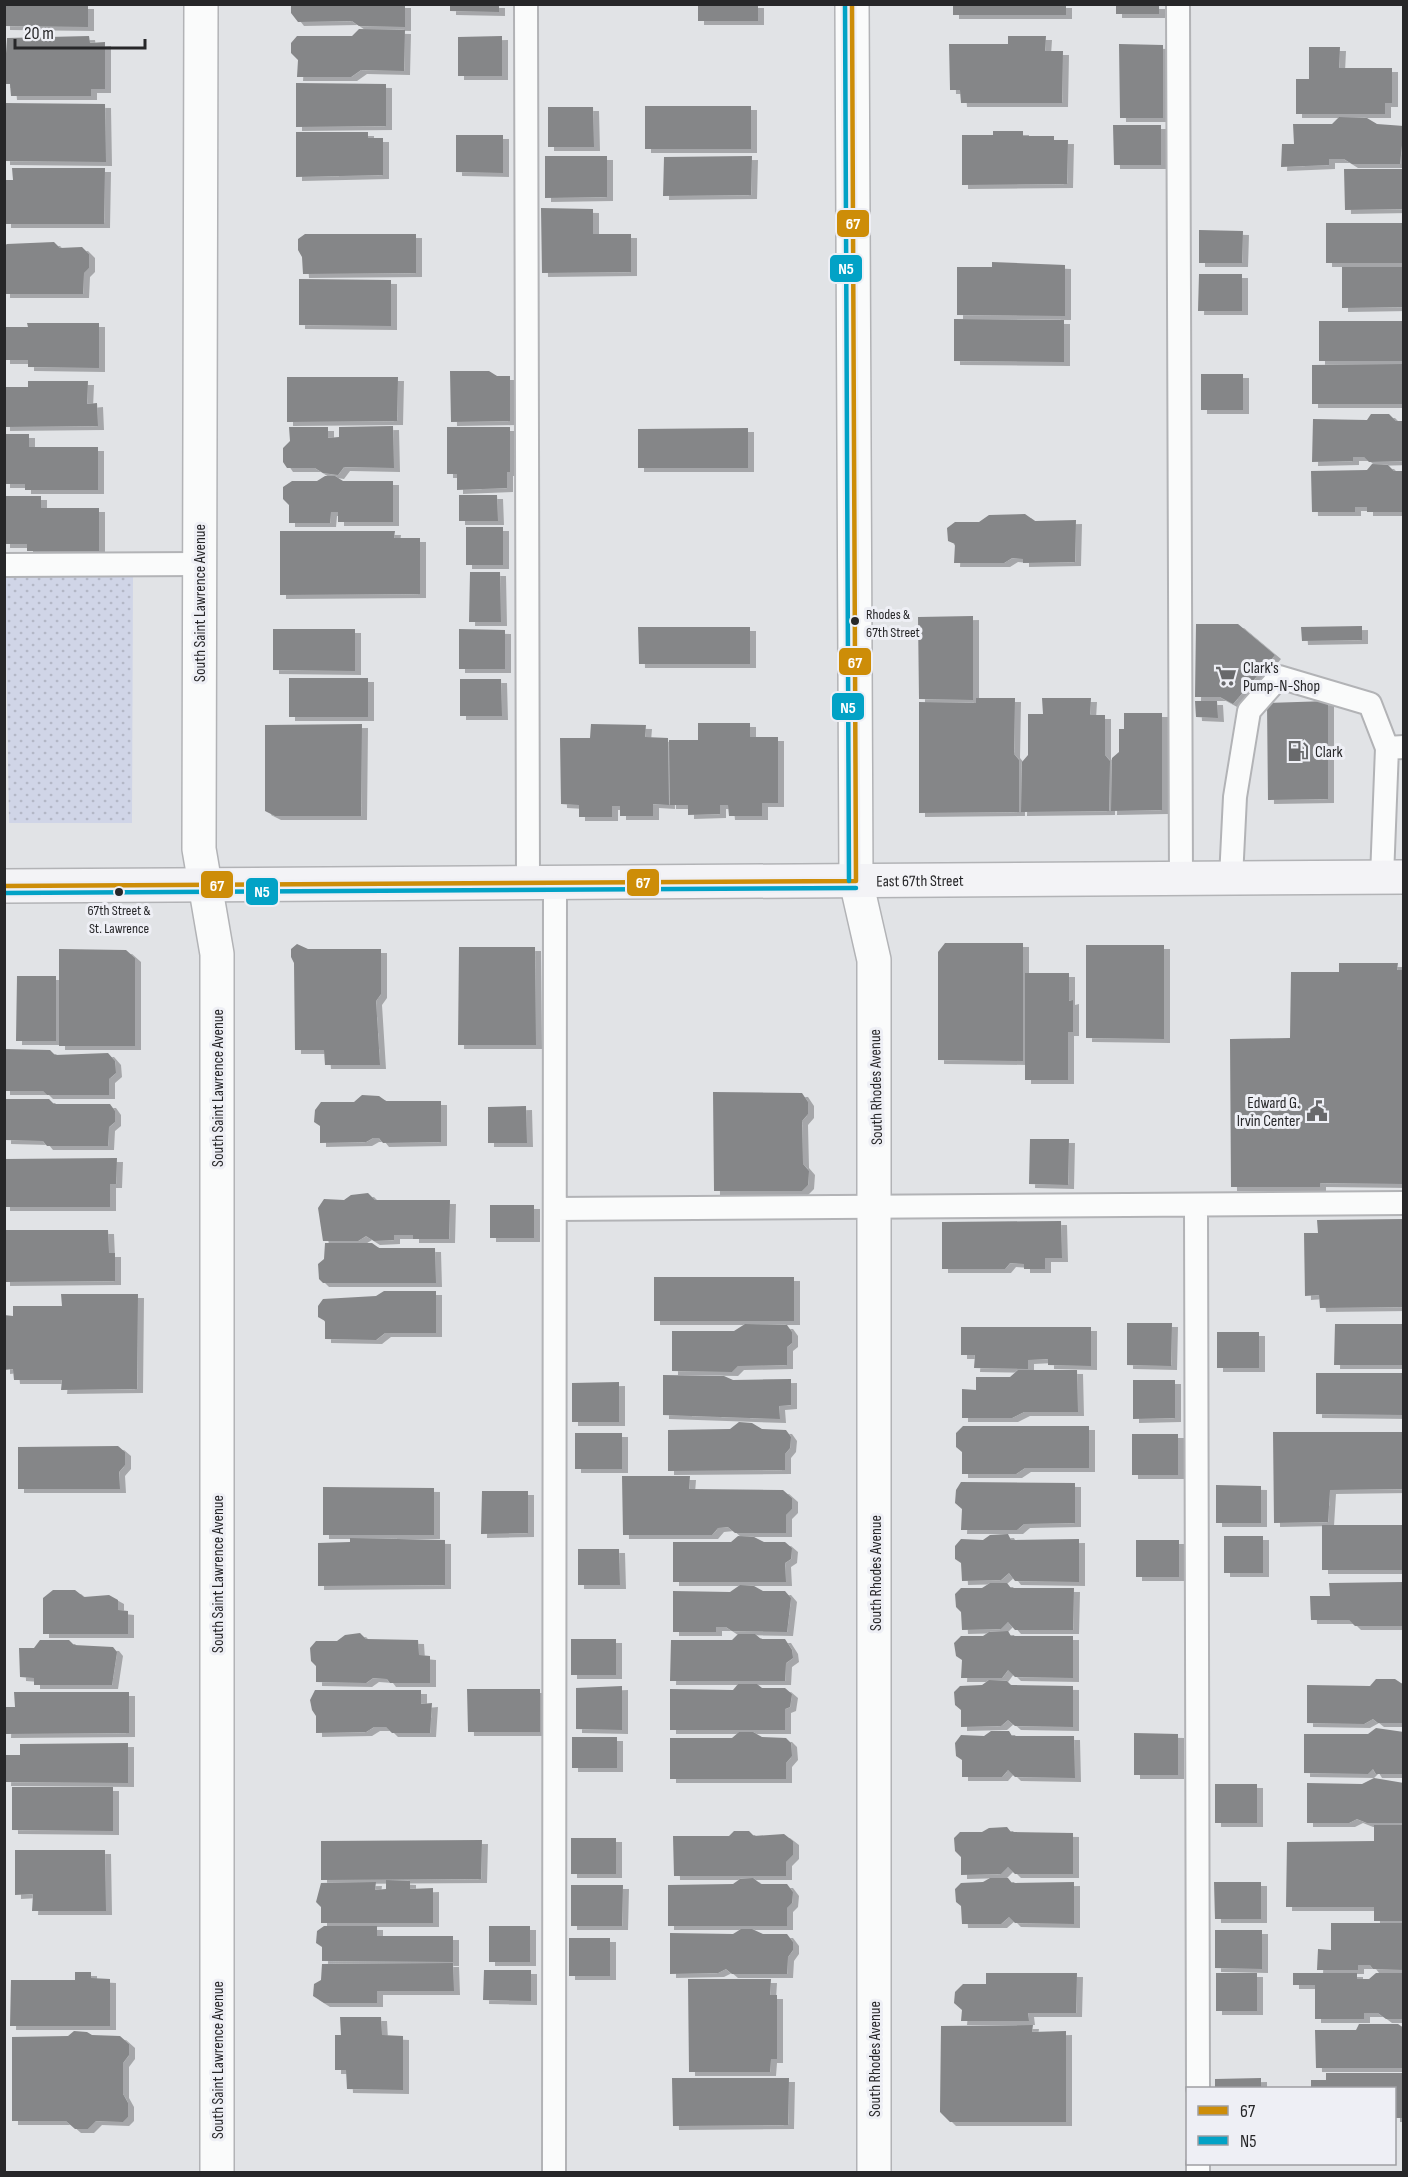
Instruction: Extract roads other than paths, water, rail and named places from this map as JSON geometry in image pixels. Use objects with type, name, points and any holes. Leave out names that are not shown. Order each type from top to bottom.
[{"type":"street","name":"South Saint Lawrence Avenue","points":[[201,4],[199,849],[218,954],[217,2172]]},
{"type":"street","name":"South Rhodes Avenue","points":[[852,4],[855,881],[874,960],[876,1207],[874,2172]]},
{"type":"street","name":"East 67th Street","points":[[4,886],[1393,877]]},
{"type":"lane","points":[[526,4],[542,882],[555,1209],[554,2172]]},
{"type":"lane","points":[[1178,4],[1181,879]]},
{"type":"lane","points":[[4,565],[199,564]]},
{"type":"lane","points":[[1231,878],[1235,797],[1249,711],[1280,677],[1370,704],[1395,747],[1393,877]]},
{"type":"lane","points":[[555,1209],[1404,1203]]},
{"type":"lane","points":[[1196,1205],[1198,2087]]},
{"type":"place","name":"Rhodes & 67th Street","points":[[855,621]]},
{"type":"place","name":"Clark's Pump-N-Shop","points":[[1226,676]]},
{"type":"place","name":"Clark","points":[[1298,751]]},
{"type":"place","name":"67th Street & St. Lawrence","points":[[119,892]]},
{"type":"place","name":"Edward G. Irvin Center","points":[[1317,1111]]}]
